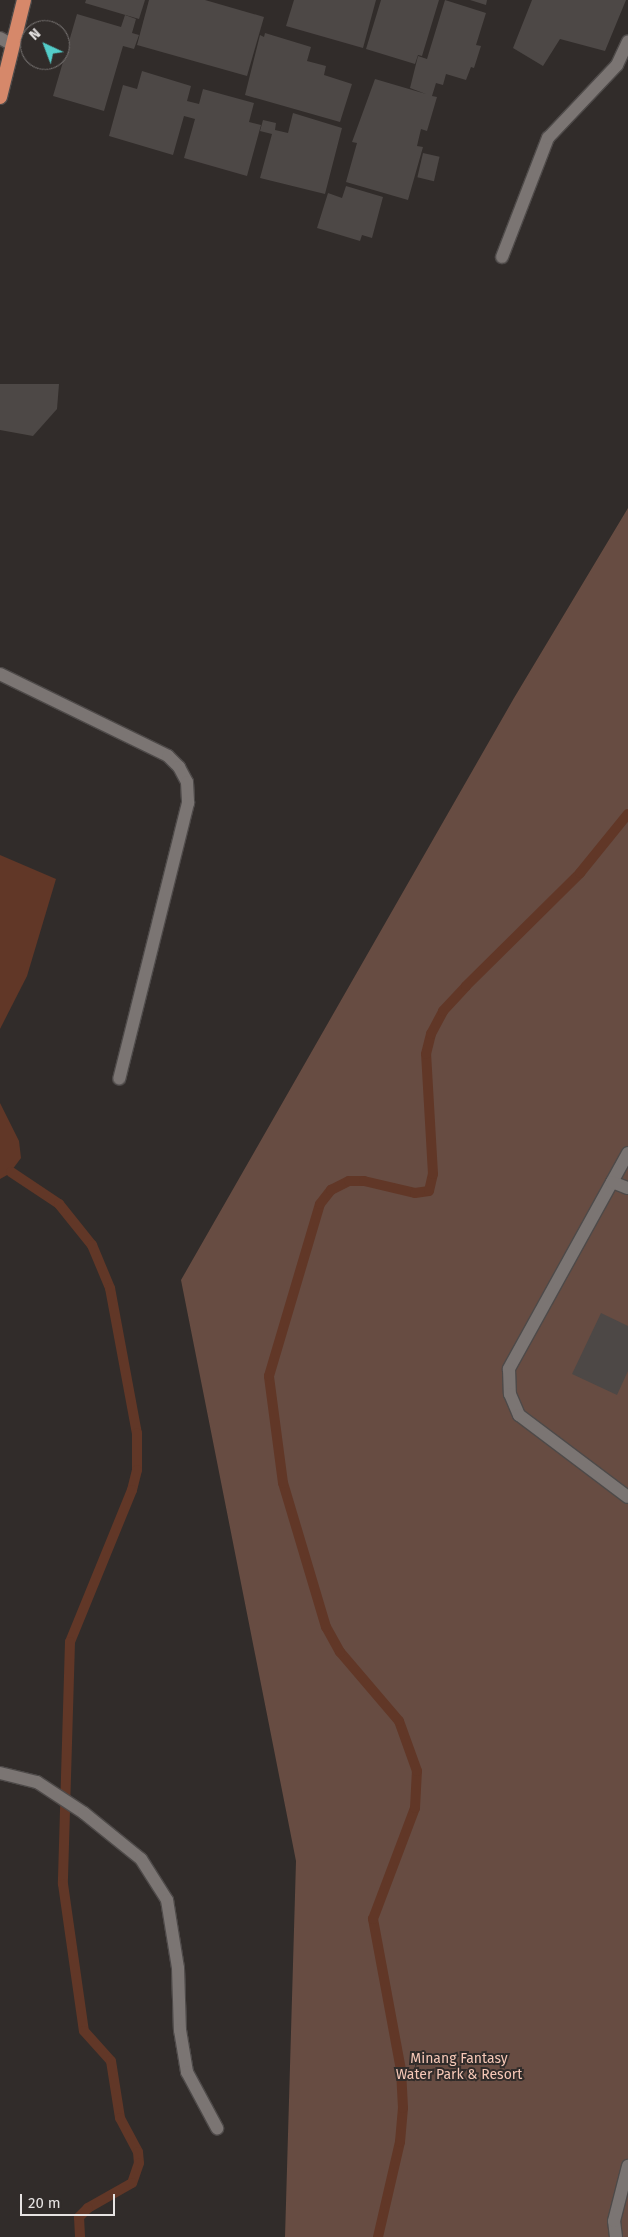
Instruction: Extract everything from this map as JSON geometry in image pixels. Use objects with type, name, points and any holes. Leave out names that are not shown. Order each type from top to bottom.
[{"type":"highway","points":[[0,97],[6,41],[24,0]]},
{"type":"street","points":[[502,257],[548,138],[617,65],[628,40]]},
{"type":"street","points":[[0,674],[168,756],[180,768],[187,782],[188,804],[119,1079]]},
{"type":"street","points":[[628,1153],[509,1369],[510,1394],[520,1415],[628,1497]]},
{"type":"street","points":[[612,1182],[628,1188]]},
{"type":"street","points":[[0,1773],[37,1782],[84,1812],[141,1859],[167,1900],[178,1968],[180,2030],[187,2072],[217,2128]]},
{"type":"street","points":[[616,2237],[614,2221],[628,2166]]},
{"type":"green space","name":"Minang Fantasy Water Park & Resort","points":[[628,508],[628,2237],[285,2237],[296,1861],[181,1280],[514,698]]},
{"type":"shaded area","points":[[0,855],[56,879],[27,976],[0,1029]]},
{"type":"shaded area","points":[[0,1103],[19,1141],[21,1158],[9,1174],[0,1179]]},
{"type":"building","points":[[86,0],[145,0],[139,19],[85,3]]},
{"type":"building","points":[[149,0],[205,0],[264,17],[247,76],[137,45]]},
{"type":"building","points":[[294,0],[376,0],[363,48],[286,26]]},
{"type":"building","points":[[381,0],[439,0],[422,56],[418,55],[415,64],[366,49]]},
{"type":"building","points":[[445,0],[486,13],[476,45],[481,46],[474,68],[471,67],[466,80],[446,74],[443,85],[436,83],[432,96],[437,97],[427,131],[421,129],[417,146],[423,147],[408,200],[346,182],[357,143],[352,142],[375,79],[426,94],[410,88],[418,56],[427,59]]},
{"type":"building","points":[[470,0],[487,0],[486,5]]},
{"type":"building","points":[[532,0],[626,0],[605,51],[560,39],[543,66],[513,48]]},
{"type":"building","points":[[77,14],[121,27],[125,15],[136,19],[132,33],[139,35],[134,49],[123,46],[104,111],[53,96],[61,70],[70,70],[70,38]]},
{"type":"building","points":[[265,33],[311,47],[307,61],[326,66],[324,75],[352,84],[340,122],[245,95],[260,35],[264,37]]},
{"type":"building","points":[[142,71],[191,86],[187,101],[199,104],[203,89],[254,103],[249,122],[261,125],[247,176],[184,158],[195,119],[184,116],[173,155],[109,136],[123,85],[137,89]]},
{"type":"building","points":[[293,113],[342,128],[325,194],[260,178],[272,134],[260,131],[263,120],[276,123],[275,130],[288,133]]},
{"type":"building","points":[[423,153],[440,157],[434,181],[417,177]]},
{"type":"building","points":[[346,186],[383,197],[372,238],[362,235],[360,241],[317,228],[328,193],[342,198]]},
{"type":"building","points":[[0,384],[59,384],[57,409],[33,436],[0,430]]},
{"type":"building","points":[[601,1313],[628,1326],[628,1371],[617,1395],[572,1374]]},
{"type":"waterway","points":[[378,2237],[400,2142],[403,2108],[401,2070],[373,1919],[415,1808],[417,1771],[399,1721],[340,1652],[326,1627],[283,1483],[269,1376],[320,1204],[331,1190],[349,1181],[364,1181],[415,1193],[429,1191],[433,1174],[426,1054],[431,1034],[443,1011],[580,873],[628,814]]},
{"type":"waterway","points":[[11,1172],[59,1204],[92,1245],[110,1288],[137,1433],[137,1470],[132,1490],[70,1642],[63,1884],[84,2031],[111,2061],[120,2118],[138,2152],[139,2163],[132,2183],[88,2208],[79,2217],[80,2237]]}]
